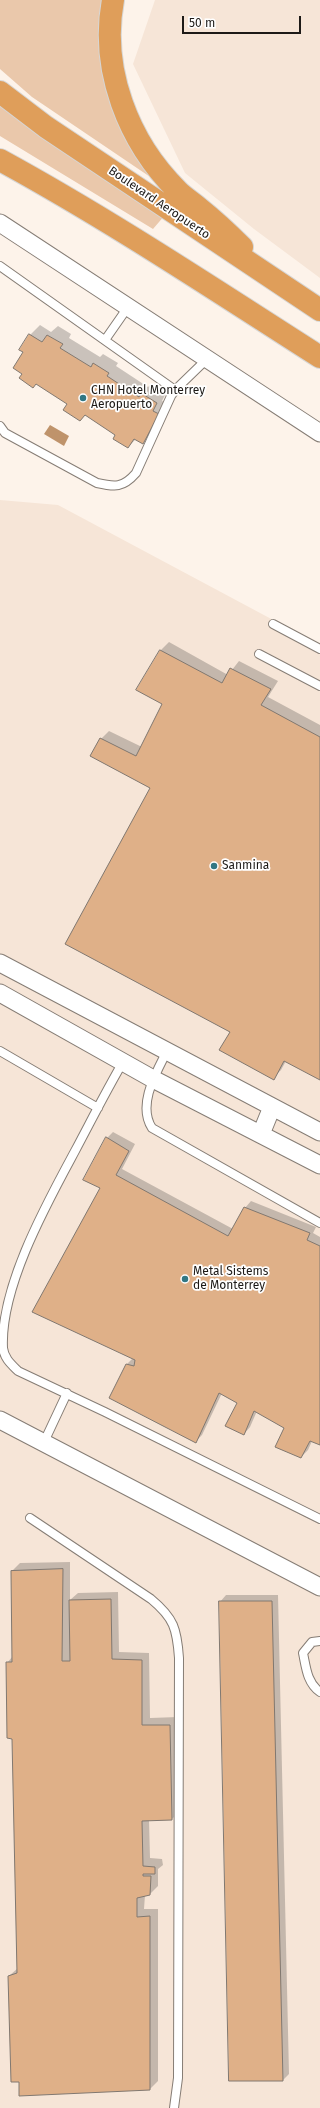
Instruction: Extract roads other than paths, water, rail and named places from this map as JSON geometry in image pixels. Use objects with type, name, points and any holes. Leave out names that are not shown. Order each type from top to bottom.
[{"type":"highway","points":[[113,0],[109,31],[113,75],[119,96],[136,135],[148,155],[178,192],[220,225],[266,275]]},
{"type":"highway","name":"Boulevard Aeropuerto","points":[[0,92],[52,131],[320,310]]},
{"type":"highway","points":[[0,160],[44,183],[320,357]]},
{"type":"street","points":[[0,223],[320,433]]},
{"type":"street","points":[[0,963],[320,1132]]},
{"type":"street","points":[[0,993],[153,1079],[320,1165]]},
{"type":"street","points":[[261,1134],[272,1107]]},
{"type":"street","points":[[0,1420],[319,1585]]},
{"type":"lane","points":[[0,266],[176,390]]},
{"type":"lane","points":[[105,340],[128,307]]},
{"type":"lane","points":[[0,426],[5,433],[97,483],[111,486],[122,485],[129,481],[136,473],[176,390],[207,359]]},
{"type":"lane","points":[[273,624],[320,649]]},
{"type":"lane","points":[[259,654],[320,686]]},
{"type":"lane","points":[[0,1051],[98,1108]]},
{"type":"lane","points":[[166,1051],[153,1079],[146,1108],[147,1121],[152,1128],[320,1223]]},
{"type":"lane","points":[[123,1062],[36,1224],[13,1280],[6,1306],[3,1333],[3,1350],[7,1360],[18,1370],[320,1519]]},
{"type":"lane","points":[[44,1442],[67,1393]]},
{"type":"lane","points":[[30,1518],[152,1599],[166,1611],[177,1634],[178,2078],[174,2108]]},
{"type":"lane","points":[[320,1641],[312,1642],[303,1653],[313,1687],[320,1692]]},
{"type":"place","name":"CHN Hotel Monterrey Aeropuerto","points":[[83,398]]},
{"type":"place","name":"Sanmina","points":[[214,866]]},
{"type":"place","name":"Metal Sistems de Monterrey","points":[[185,1279]]}]
